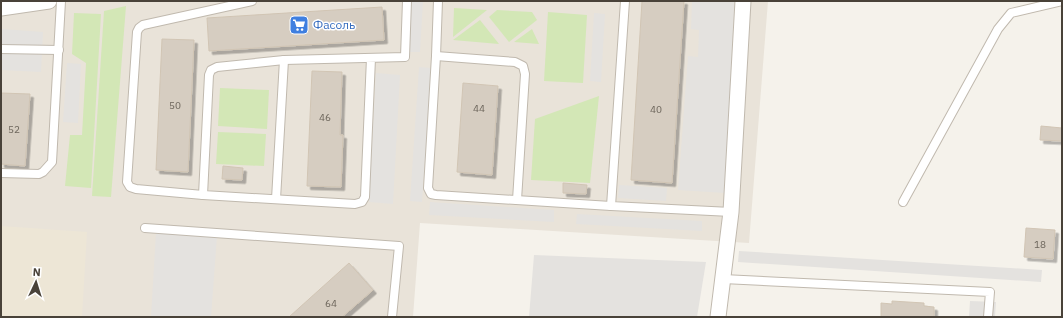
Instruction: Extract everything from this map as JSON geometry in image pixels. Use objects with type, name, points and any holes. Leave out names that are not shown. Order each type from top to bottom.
[{"type":"street","points":[[1,8],[50,1]]},
{"type":"street","points":[[718,317],[730,212],[743,1]]},
{"type":"lane","points":[[1,173],[39,174],[52,162],[61,1]]},
{"type":"lane","points":[[252,1],[143,25],[139,28],[137,32],[127,182],[130,187],[136,189],[203,195],[355,204],[362,202],[365,197],[371,58]]},
{"type":"lane","points":[[203,195],[209,75],[212,70],[217,66],[284,60],[405,57],[407,1]]},
{"type":"lane","points":[[438,1],[428,188],[431,194],[730,212]]},
{"type":"lane","points":[[612,206],[625,1]]},
{"type":"lane","points":[[903,202],[998,28],[1011,13],[1061,1]]},
{"type":"lane","points":[[1,49],[59,50]]},
{"type":"lane","points":[[436,56],[515,62],[522,66],[525,74],[517,200]]},
{"type":"lane","points":[[276,199],[284,60]]},
{"type":"lane","points":[[145,228],[399,246],[392,317]]},
{"type":"lane","points":[[723,279],[990,292],[988,317]]},
{"type":"shaded area","points":[[1,1],[768,1],[749,243],[420,223],[413,317],[1,317]]},
{"type":"shaded area","points":[[411,1],[423,1],[420,52],[408,52]]},
{"type":"shaded area","points":[[692,1],[738,1],[725,193],[678,190],[688,56],[698,57],[699,30],[691,29]]},
{"type":"shaded area","points":[[594,13],[605,14],[601,82],[590,81]]},
{"type":"shaded area","points":[[1,29],[43,32],[41,72],[1,70]]},
{"type":"shaded area","points":[[67,63],[81,64],[78,123],[63,122]]},
{"type":"shaded area","points":[[419,67],[431,68],[422,202],[410,201]]},
{"type":"shaded area","points":[[376,73],[400,75],[393,204],[369,202]]},
{"type":"shaded area","points":[[619,185],[667,188],[666,201],[618,198]]},
{"type":"shaded area","points":[[430,202],[554,210],[554,222],[429,215]]},
{"type":"shaded area","points":[[577,214],[702,221],[702,231],[576,224]]},
{"type":"shaded area","points":[[1,226],[87,232],[82,317],[1,317]]},
{"type":"shaded area","points":[[156,232],[217,236],[211,317],[151,317]]},
{"type":"shaded area","points":[[739,251],[1042,270],[1041,282],[738,262]]},
{"type":"shaded area","points":[[534,255],[706,262],[697,317],[529,317]]},
{"type":"shaded area","points":[[970,301],[996,302],[995,317],[969,317]]},
{"type":"green space","points":[[126,6],[111,197],[92,196],[104,11]]},
{"type":"green space","points":[[454,8],[487,10],[453,37]]},
{"type":"green space","points":[[497,10],[532,12],[537,20],[509,42],[489,17]]},
{"type":"green space","points":[[548,12],[587,15],[583,83],[544,81]]},
{"type":"green space","points":[[74,13],[101,14],[91,188],[65,186],[70,135],[82,135],[86,63],[72,54]]},
{"type":"green space","points":[[480,20],[499,44],[453,40]]},
{"type":"green space","points":[[532,29],[539,44],[514,42]]},
{"type":"green space","points":[[220,88],[269,90],[267,129],[218,126]]},
{"type":"green space","points":[[599,96],[590,183],[531,180],[535,119]]},
{"type":"green space","points":[[218,132],[266,134],[264,166],[216,164]]},
{"type":"building","points":[[642,1],[684,1],[672,183],[631,180]]},
{"type":"building","points":[[382,7],[384,40],[209,51],[207,18]]},
{"type":"building","points":[[162,39],[194,40],[188,172],[156,170]]},
{"type":"building","points":[[312,71],[342,72],[340,135],[343,135],[341,187],[307,186]]},
{"type":"building","points":[[463,83],[498,86],[492,175],[457,172]]},
{"type":"building","points":[[1,93],[30,94],[25,166],[1,164]]},
{"type":"building","points":[[1041,126],[1062,128],[1062,141],[1040,140]]},
{"type":"building","points":[[223,166],[243,168],[242,180],[222,179]]},
{"type":"building","points":[[563,183],[587,185],[586,194],[563,193]]},
{"type":"building","points":[[1026,228],[1055,230],[1053,259],[1024,257]]},
{"type":"building","points":[[349,263],[373,290],[342,317],[289,317]]},
{"type":"building","points":[[892,301],[924,303],[924,306],[934,307],[934,317],[881,317],[881,303],[892,304]]},
{"type":"place","name":"Фасоль","points":[[299,25]]}]
